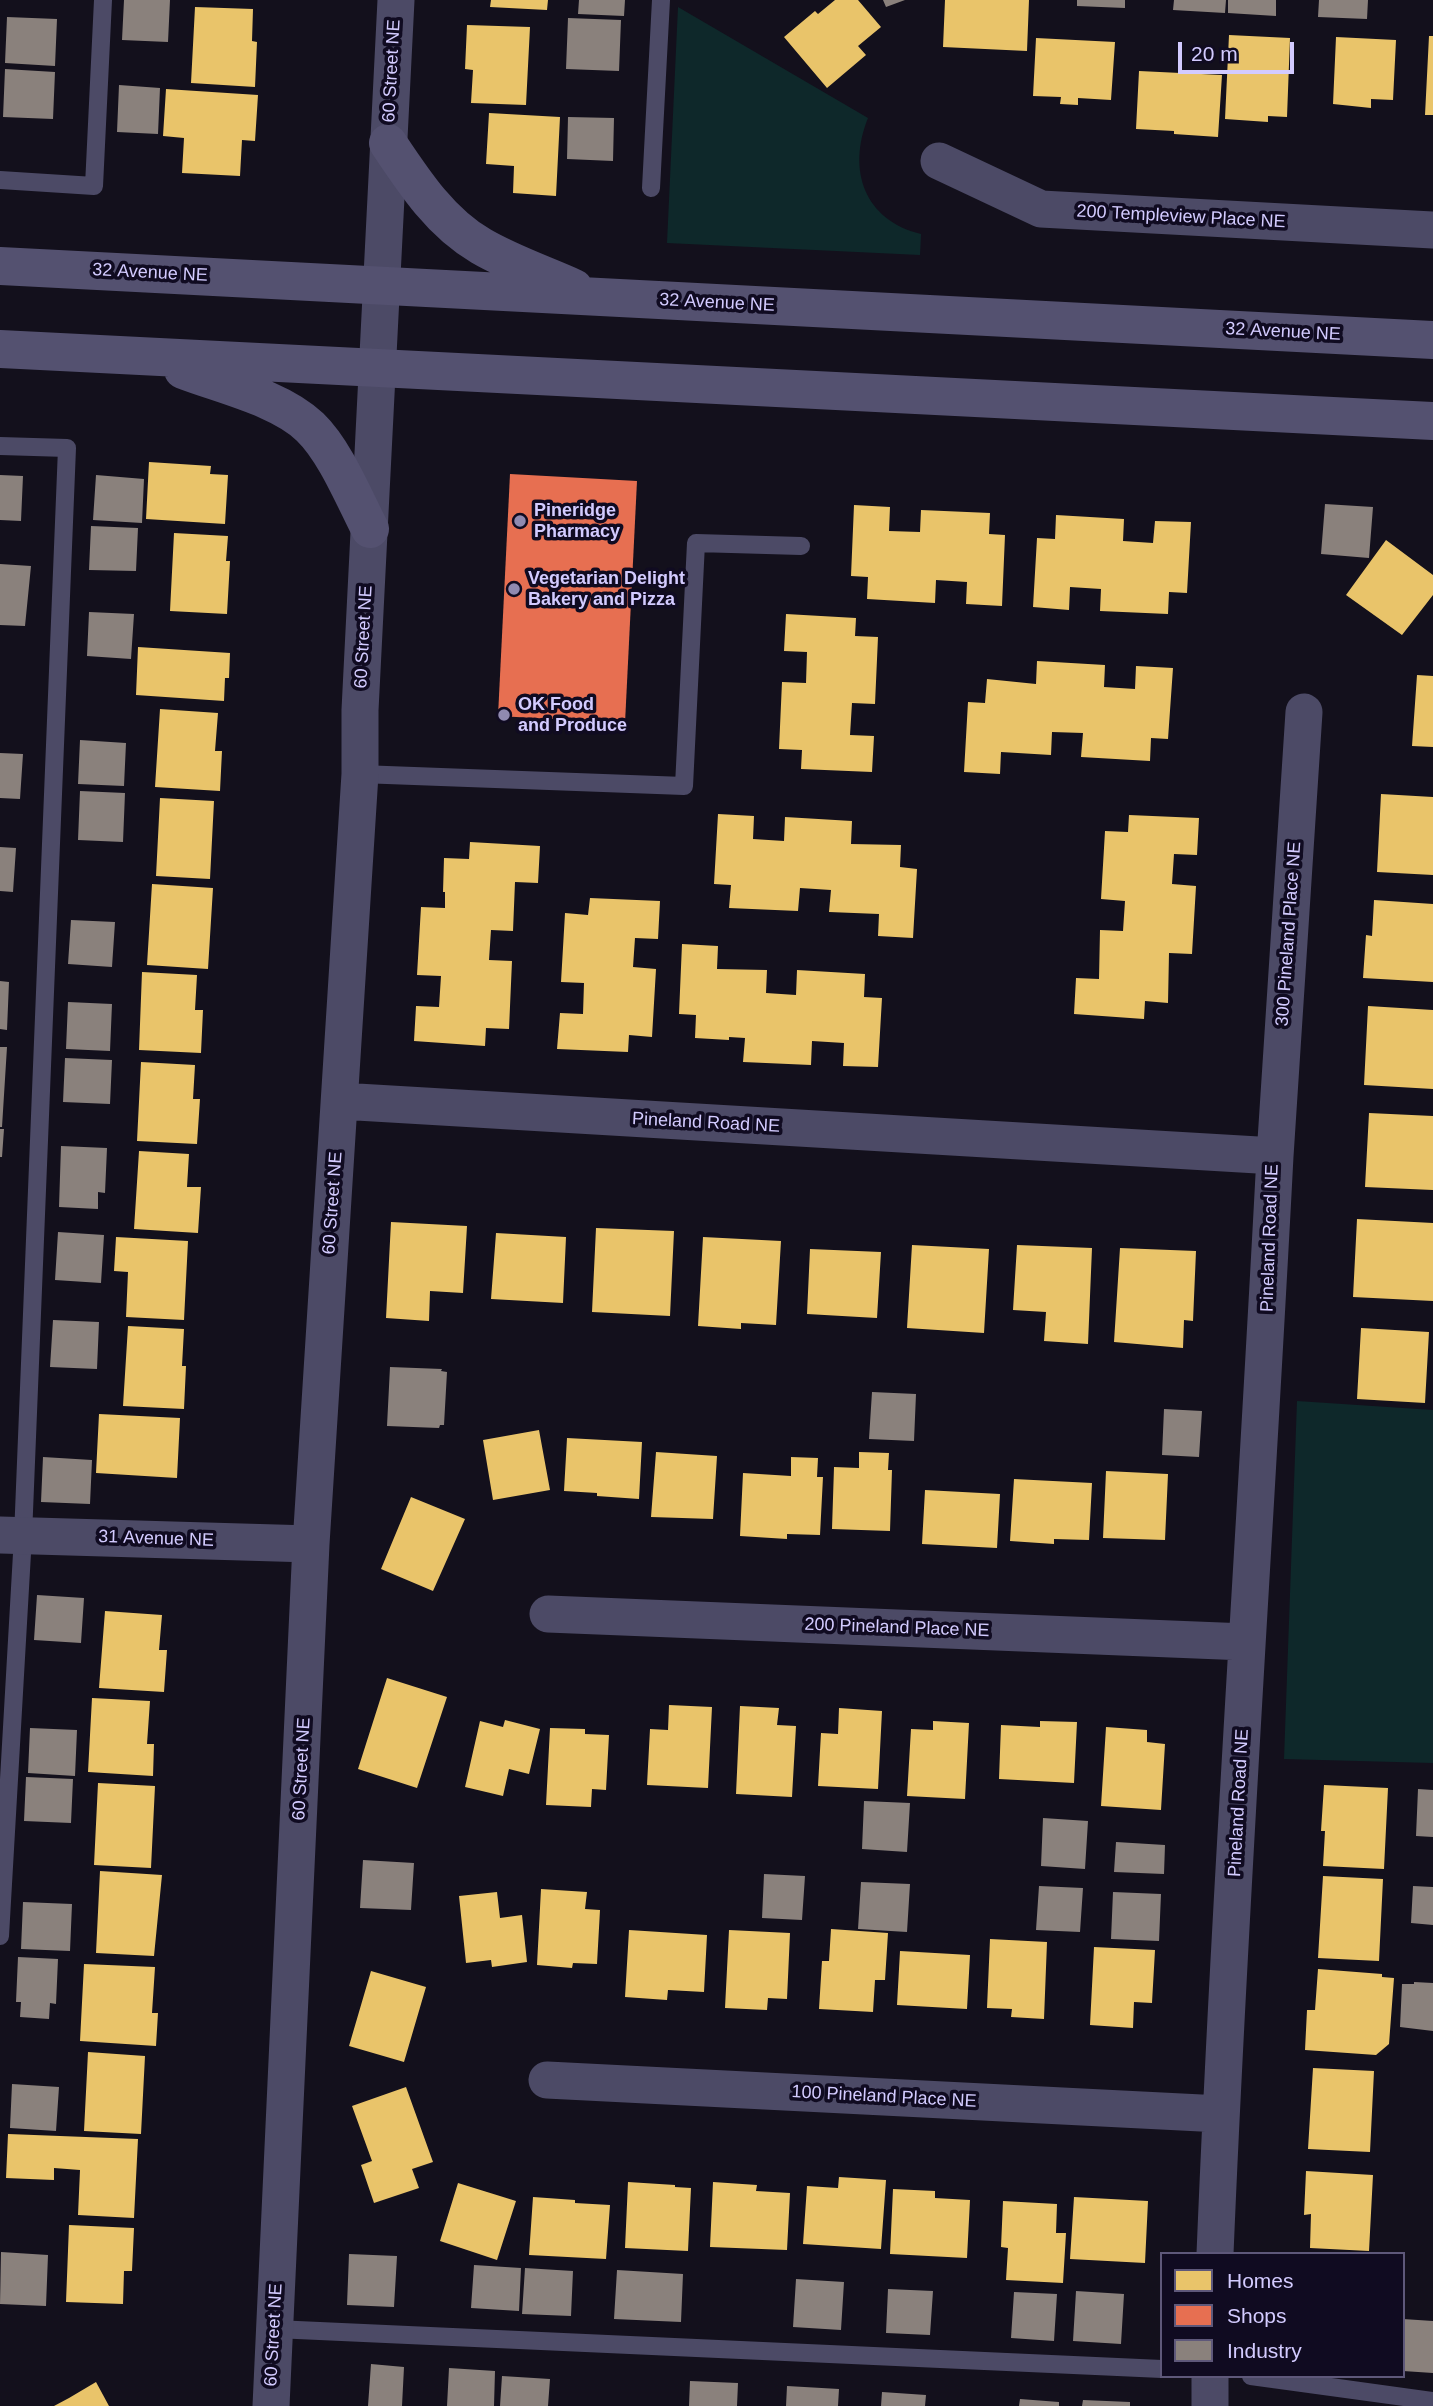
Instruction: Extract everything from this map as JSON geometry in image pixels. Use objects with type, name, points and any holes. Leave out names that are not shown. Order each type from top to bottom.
[{"type":"main road","points":[[388,144],[420,192],[441,215],[480,245],[592,296]]},
{"type":"main road","name":"32 Avenue NE","points":[[0,266],[1433,340]]},
{"type":"main road","points":[[0,349],[1433,421]]},
{"type":"main road","points":[[148,357],[276,405],[310,427],[335,461],[370,529]]},
{"type":"street","name":"60 Street NE","points":[[271,2406],[311,1544],[360,774],[360,710],[396,0]]},
{"type":"street","name":"200 Templeview Place NE","points":[[939,161],[1041,209],[1433,230]]},
{"type":"street","name":"300 Pineland Place NE","points":[[1275,1156],[1304,712]]},
{"type":"street","name":"Pineland Road NE","points":[[340,1101],[1275,1156],[1259,1468],[1246,1642],[1215,2252]]},
{"type":"street","name":"31 Avenue NE","points":[[11,1535],[311,1544]]},
{"type":"street","name":"200 Pineland Place NE","points":[[548,1614],[1246,1642]]},
{"type":"street","name":"100 Pineland Place NE","points":[[547,2080],[1221,2114]]},
{"type":"street","points":[[1210,2378],[1210,2406]]},
{"type":"lane","points":[[0,180],[94,186],[103,0]]},
{"type":"lane","points":[[651,188],[661,0]]},
{"type":"lane","points":[[0,446],[67,448],[11,1535],[0,1936]]},
{"type":"lane","points":[[360,774],[684,786],[695,543],[801,546]]},
{"type":"lane","points":[[275,2329],[1160,2368]]},
{"type":"lane","points":[[1266,2378],[1433,2401]]},
{"type":"green space","points":[[678,7],[868,118],[859,156],[865,190],[874,205],[886,217],[901,227],[921,234],[920,255],[667,243]]},
{"type":"green space","points":[[1297,1401],[1433,1410],[1433,1763],[1284,1759]]},
{"type":"building: Homes","points":[[491,0],[548,0],[547,10],[490,7]]},
{"type":"building: Homes","points":[[835,0],[858,0],[881,27],[858,46],[866,55],[827,88],[784,37],[815,11],[818,14]]},
{"type":"building: Homes","points":[[945,0],[1029,0],[1027,51],[943,47]]},
{"type":"building: Homes","points":[[195,7],[253,9],[252,41],[257,42],[255,87],[191,83]]},
{"type":"building: Homes","points":[[467,25],[530,27],[526,105],[471,103],[473,70],[465,69]]},
{"type":"building: Homes","points":[[1229,35],[1290,38],[1287,117],[1268,116],[1268,122],[1225,119]]},
{"type":"building: Homes","points":[[1429,36],[1433,36],[1433,115],[1425,115]]},
{"type":"building: Homes","points":[[1336,37],[1396,40],[1393,100],[1371,99],[1371,108],[1333,104]]},
{"type":"building: Homes","points":[[1036,38],[1115,42],[1111,100],[1078,98],[1078,105],[1060,104],[1061,97],[1033,96]]},
{"type":"building: Homes","points":[[1139,71],[1222,75],[1218,137],[1136,129]]},
{"type":"building: Homes","points":[[166,89],[258,95],[255,141],[242,140],[240,176],[182,173],[184,138],[163,136]]},
{"type":"building: Homes","points":[[489,113],[560,117],[556,196],[513,193],[514,166],[486,164]]},
{"type":"building: Homes","points":[[149,462],[211,466],[210,474],[228,475],[225,524],[146,519]]},
{"type":"building: Homes","points":[[854,505],[890,507],[889,531],[920,532],[921,510],[990,513],[989,534],[1005,535],[1002,606],[966,604],[967,582],[936,580],[935,603],[867,599],[868,577],[851,576]]},
{"type":"building: Homes","points":[[1056,515],[1124,519],[1123,541],[1153,543],[1155,521],[1191,522],[1187,593],[1169,592],[1168,614],[1100,611],[1101,589],[1070,587],[1069,610],[1033,607],[1037,538],[1055,539]]},
{"type":"building: Homes","points":[[174,533],[228,536],[226,561],[230,561],[227,614],[170,611]]},
{"type":"building: Homes","points":[[1386,540],[1433,575],[1433,595],[1402,635],[1346,595]]},
{"type":"building: Homes","points":[[786,614],[856,618],[855,636],[878,637],[875,704],[852,703],[850,735],[874,736],[872,772],[801,769],[802,750],[779,749],[782,682],[806,683],[807,652],[784,651]]},
{"type":"building: Homes","points":[[138,647],[230,653],[229,678],[225,678],[224,701],[136,695]]},
{"type":"building: Homes","points":[[1037,661],[1105,665],[1104,687],[1135,689],[1136,666],[1173,668],[1168,739],[1151,738],[1150,761],[1081,757],[1083,733],[1052,732],[1051,755],[1001,752],[1000,774],[964,772],[968,702],[985,703],[987,679],[1036,684]]},
{"type":"building: Homes","points":[[1417,675],[1433,676],[1433,747],[1412,746]]},
{"type":"building: Homes","points":[[160,709],[218,713],[215,751],[222,751],[220,791],[155,787]]},
{"type":"building: Homes","points":[[1381,794],[1433,797],[1433,875],[1377,872]]},
{"type":"building: Homes","points":[[160,798],[214,801],[210,879],[156,876]]},
{"type":"building: Homes","points":[[718,814],[754,816],[753,839],[784,841],[785,817],[852,821],[851,844],[901,845],[900,867],[917,869],[913,938],[878,936],[879,914],[829,912],[831,890],[800,888],[798,911],[729,908],[731,885],[714,884]]},
{"type":"building: Homes","points":[[1129,815],[1199,818],[1197,855],[1174,854],[1172,884],[1196,886],[1192,954],[1169,953],[1168,1003],[1145,1001],[1144,1019],[1074,1014],[1076,978],[1099,979],[1100,930],[1123,931],[1125,901],[1101,899],[1105,831],[1128,832]]},
{"type":"building: Homes","points":[[470,842],[540,846],[538,883],[515,882],[513,931],[491,930],[489,960],[512,961],[509,1029],[486,1028],[485,1046],[414,1041],[416,1006],[439,1007],[441,976],[417,975],[421,907],[445,908],[444,858],[469,859]]},
{"type":"building: Homes","points":[[152,884],[213,888],[208,969],[147,965]]},
{"type":"building: Homes","points":[[590,898],[660,901],[658,939],[635,938],[633,967],[656,969],[652,1037],[629,1035],[628,1052],[557,1049],[560,1013],[583,1014],[584,983],[561,982],[565,913],[588,915]]},
{"type":"building: Homes","points":[[1374,900],[1433,904],[1433,982],[1363,978],[1366,935],[1372,936]]},
{"type":"building: Homes","points":[[682,944],[718,946],[717,969],[767,970],[766,993],[796,995],[797,970],[865,974],[864,997],[882,998],[878,1067],[843,1066],[844,1043],[812,1041],[811,1065],[743,1062],[745,1038],[695,1038],[696,1015],[679,1014]]},
{"type":"building: Homes","points":[[142,972],[197,975],[195,1010],[203,1010],[201,1053],[139,1050]]},
{"type":"building: Homes","points":[[1368,1006],[1433,1010],[1433,1089],[1364,1085]]},
{"type":"building: Homes","points":[[141,1062],[195,1065],[193,1099],[200,1099],[197,1144],[137,1141]]},
{"type":"building: Homes","points":[[1369,1113],[1433,1116],[1433,1190],[1365,1187]]},
{"type":"building: Homes","points":[[139,1151],[189,1154],[187,1187],[201,1187],[198,1233],[134,1229]]},
{"type":"building: Homes","points":[[1357,1219],[1433,1223],[1433,1301],[1353,1297]]},
{"type":"building: Homes","points":[[391,1222],[467,1226],[463,1293],[430,1291],[429,1321],[386,1318]]},
{"type":"building: Homes","points":[[596,1228],[674,1231],[670,1316],[592,1312]]},
{"type":"building: Homes","points":[[496,1233],[566,1237],[563,1303],[491,1299]]},
{"type":"building: Homes","points":[[116,1237],[188,1241],[184,1320],[126,1317],[128,1272],[114,1271]]},
{"type":"building: Homes","points":[[703,1237],[781,1241],[776,1325],[741,1323],[741,1329],[698,1326]]},
{"type":"building: Homes","points":[[912,1245],[989,1249],[984,1333],[907,1328]]},
{"type":"building: Homes","points":[[1017,1245],[1092,1248],[1088,1344],[1044,1341],[1046,1312],[1013,1310]]},
{"type":"building: Homes","points":[[1120,1248],[1196,1251],[1193,1321],[1184,1320],[1183,1348],[1114,1342]]},
{"type":"building: Homes","points":[[810,1249],[881,1252],[877,1318],[807,1314]]},
{"type":"building: Homes","points":[[128,1326],[184,1329],[184,1409],[123,1406]]},
{"type":"building: Homes","points":[[1361,1328],[1429,1332],[1425,1403],[1357,1399]]},
{"type":"building: Homes","points":[[99,1414],[180,1418],[177,1478],[96,1473]]},
{"type":"building: Homes","points":[[539,1430],[550,1490],[493,1500],[483,1440]]},
{"type":"building: Homes","points":[[567,1438],[642,1442],[639,1499],[564,1491]]},
{"type":"building: Homes","points":[[656,1452],[717,1456],[713,1519],[651,1517]]},
{"type":"building: Homes","points":[[859,1452],[889,1453],[888,1470],[892,1470],[890,1531],[832,1529],[834,1467],[859,1468]]},
{"type":"building: Homes","points":[[791,1457],[818,1458],[817,1477],[823,1477],[820,1535],[787,1534],[787,1539],[740,1536],[743,1473],[791,1476]]},
{"type":"building: Homes","points":[[1106,1471],[1168,1474],[1165,1540],[1103,1538]]},
{"type":"building: Homes","points":[[1014,1479],[1092,1483],[1089,1540],[1054,1539],[1054,1544],[1010,1541]]},
{"type":"building: Homes","points":[[925,1490],[1000,1494],[997,1548],[922,1544]]},
{"type":"building: Homes","points":[[411,1497],[465,1519],[433,1591],[381,1569]]},
{"type":"building: Homes","points":[[105,1611],[162,1615],[159,1650],[167,1650],[164,1692],[99,1688]]},
{"type":"building: Homes","points":[[387,1678],[447,1697],[417,1788],[358,1769]]},
{"type":"building: Homes","points":[[92,1698],[150,1701],[147,1744],[154,1744],[153,1776],[88,1772]]},
{"type":"building: Homes","points":[[669,1705],[712,1707],[708,1788],[647,1785],[650,1729],[668,1730]]},
{"type":"building: Homes","points":[[740,1706],[779,1708],[777,1725],[796,1726],[792,1797],[736,1794]]},
{"type":"building: Homes","points":[[839,1708],[882,1711],[878,1789],[818,1786],[821,1733],[838,1734]]},
{"type":"building: Homes","points":[[505,1720],[540,1729],[529,1774],[509,1769],[503,1796],[465,1787],[480,1721],[503,1727]]},
{"type":"building: Homes","points":[[933,1721],[969,1723],[965,1799],[907,1796],[911,1729],[933,1730]]},
{"type":"building: Homes","points":[[1040,1721],[1077,1722],[1074,1783],[999,1779],[1001,1725],[1040,1727]]},
{"type":"building: Homes","points":[[1106,1727],[1147,1730],[1147,1742],[1165,1744],[1161,1810],[1101,1806]]},
{"type":"building: Homes","points":[[550,1728],[585,1729],[585,1734],[609,1735],[606,1790],[592,1789],[591,1807],[546,1805]]},
{"type":"building: Homes","points":[[98,1783],[155,1786],[151,1868],[94,1865]]},
{"type":"building: Homes","points":[[1324,1785],[1388,1788],[1384,1869],[1323,1866],[1325,1831],[1321,1831]]},
{"type":"building: Homes","points":[[100,1871],[162,1875],[154,1956],[96,1953]]},
{"type":"building: Homes","points":[[1323,1876],[1383,1879],[1379,1961],[1318,1958]]},
{"type":"building: Homes","points":[[541,1889],[587,1892],[585,1909],[600,1910],[597,1964],[573,1963],[572,1968],[537,1965]]},
{"type":"building: Homes","points":[[497,1892],[500,1918],[522,1915],[527,1962],[492,1967],[491,1960],[466,1963],[459,1896]]},
{"type":"building: Homes","points":[[831,1929],[888,1933],[885,1980],[875,1980],[873,2012],[819,2009],[822,1961],[829,1961]]},
{"type":"building: Homes","points":[[629,1930],[707,1935],[704,1992],[668,1990],[667,2000],[625,1997]]},
{"type":"building: Homes","points":[[729,1930],[790,1933],[787,1999],[768,1998],[767,2010],[725,2008]]},
{"type":"building: Homes","points":[[990,1939],[1047,1942],[1044,2019],[1011,2017],[1012,2009],[987,2008]]},
{"type":"building: Homes","points":[[1094,1947],[1155,1950],[1152,2003],[1134,2002],[1133,2028],[1090,2025]]},
{"type":"building: Homes","points":[[900,1951],[970,1955],[967,2009],[897,2005]]},
{"type":"building: Homes","points":[[84,1964],[155,1967],[152,2013],[158,2013],[156,2046],[80,2041]]},
{"type":"building: Homes","points":[[1318,1969],[1382,1974],[1382,1977],[1394,1978],[1389,2044],[1376,2055],[1305,2050],[1307,2010],[1315,2010]]},
{"type":"building: Homes","points":[[371,1971],[426,1987],[404,2062],[349,2046]]},
{"type":"building: Homes","points":[[88,2052],[145,2056],[141,2134],[84,2131]]},
{"type":"building: Homes","points":[[1313,2068],[1374,2071],[1370,2152],[1308,2149]]},
{"type":"building: Homes","points":[[406,2087],[433,2162],[412,2169],[419,2188],[374,2203],[361,2165],[372,2161],[352,2106]]},
{"type":"building: Homes","points":[[8,2134],[138,2139],[134,2218],[78,2215],[80,2170],[54,2168],[54,2180],[6,2178]]},
{"type":"building: Homes","points":[[1306,2171],[1373,2175],[1369,2251],[1310,2248],[1311,2214],[1304,2215]]},
{"type":"building: Homes","points":[[839,2177],[886,2180],[881,2249],[803,2244],[807,2186],[838,2188]]},
{"type":"building: Homes","points":[[628,2182],[691,2188],[688,2251],[625,2248]]},
{"type":"building: Homes","points":[[713,2182],[757,2185],[756,2191],[790,2193],[787,2250],[710,2247]]},
{"type":"building: Homes","points":[[458,2183],[516,2201],[497,2260],[440,2241]]},
{"type":"building: Homes","points":[[893,2189],[935,2191],[935,2198],[970,2200],[967,2258],[890,2254]]},
{"type":"building: Homes","points":[[533,2197],[610,2205],[606,2259],[529,2255]]},
{"type":"building: Homes","points":[[1074,2197],[1148,2201],[1145,2263],[1070,2259]]},
{"type":"building: Homes","points":[[1003,2201],[1057,2204],[1056,2233],[1066,2233],[1063,2283],[1006,2280],[1008,2248],[1001,2247]]},
{"type":"building: Homes","points":[[69,2225],[134,2228],[132,2271],[124,2271],[123,2304],[66,2302]]},
{"type":"building: Homes","points":[[96,2382],[109,2406],[54,2406],[69,2398]]},
{"type":"building: Shops","points":[[510,474],[637,481],[625,723],[498,716]]},
{"type":"building: Industry","points":[[124,0],[170,0],[168,42],[122,40]]},
{"type":"building: Industry","points":[[579,0],[625,0],[624,16],[578,14]]},
{"type":"building: Industry","points":[[883,0],[905,0],[886,7]]},
{"type":"building: Industry","points":[[1077,0],[1125,0],[1125,8],[1077,6]]},
{"type":"building: Industry","points":[[1174,0],[1226,0],[1225,13],[1173,10]]},
{"type":"building: Industry","points":[[1228,0],[1276,0],[1276,16],[1228,13]]},
{"type":"building: Industry","points":[[1319,0],[1368,0],[1367,19],[1318,17]]},
{"type":"building: Industry","points":[[7,17],[57,19],[55,66],[5,63]]},
{"type":"building: Industry","points":[[568,18],[621,20],[619,71],[566,69]]},
{"type":"building: Industry","points":[[5,69],[55,72],[53,119],[3,117]]},
{"type":"building: Industry","points":[[119,85],[160,88],[158,134],[117,132]]},
{"type":"building: Industry","points":[[568,117],[614,118],[613,161],[567,159]]},
{"type":"building: Industry","points":[[0,475],[23,476],[21,521],[0,520]]},
{"type":"building: Industry","points":[[96,475],[144,479],[142,523],[93,520]]},
{"type":"building: Industry","points":[[1325,504],[1373,507],[1369,558],[1321,554]]},
{"type":"building: Industry","points":[[91,526],[138,528],[136,571],[89,570]]},
{"type":"building: Industry","points":[[0,564],[31,566],[25,626],[0,625]]},
{"type":"building: Industry","points":[[89,612],[134,614],[131,659],[87,656]]},
{"type":"building: Industry","points":[[80,740],[126,743],[124,786],[78,784]]},
{"type":"building: Industry","points":[[0,753],[23,754],[20,799],[0,798]]},
{"type":"building: Industry","points":[[80,791],[125,793],[123,842],[78,840]]},
{"type":"building: Industry","points":[[0,847],[16,848],[13,892],[0,891]]},
{"type":"building: Industry","points":[[71,920],[115,922],[112,967],[68,964]]},
{"type":"building: Industry","points":[[0,981],[9,982],[7,1030],[0,1029]]},
{"type":"building: Industry","points":[[68,1002],[112,1004],[110,1051],[66,1049]]},
{"type":"building: Industry","points":[[0,1047],[7,1047],[2,1127],[0,1127]]},
{"type":"building: Industry","points":[[65,1058],[112,1060],[110,1104],[63,1102]]},
{"type":"building: Industry","points":[[0,1129],[4,1129],[2,1157],[0,1157]]},
{"type":"building: Industry","points":[[61,1146],[107,1148],[105,1193],[98,1192],[98,1209],[59,1207]]},
{"type":"building: Industry","points":[[58,1232],[104,1235],[101,1283],[55,1280]]},
{"type":"building: Industry","points":[[53,1320],[99,1322],[97,1369],[50,1367]]},
{"type":"building: Industry","points":[[390,1367],[442,1369],[441,1371],[447,1372],[444,1425],[439,1428],[387,1426]]},
{"type":"building: Industry","points":[[872,1392],[916,1394],[914,1441],[869,1439]]},
{"type":"building: Industry","points":[[1164,1409],[1202,1411],[1199,1457],[1162,1455]]},
{"type":"building: Industry","points":[[43,1457],[92,1460],[90,1504],[41,1502]]},
{"type":"building: Industry","points":[[37,1595],[84,1598],[81,1643],[34,1640]]},
{"type":"building: Industry","points":[[30,1728],[77,1730],[75,1776],[28,1773]]},
{"type":"building: Industry","points":[[26,1777],[73,1779],[71,1823],[24,1821]]},
{"type":"building: Industry","points":[[1418,1789],[1433,1790],[1433,1837],[1416,1836]]},
{"type":"building: Industry","points":[[864,1801],[910,1803],[907,1852],[862,1849]]},
{"type":"building: Industry","points":[[1043,1818],[1088,1821],[1085,1869],[1041,1866]]},
{"type":"building: Industry","points":[[1116,1842],[1165,1845],[1164,1874],[1114,1872]]},
{"type":"building: Industry","points":[[363,1860],[414,1863],[411,1910],[360,1908]]},
{"type":"building: Industry","points":[[764,1874],[805,1876],[802,1920],[762,1918]]},
{"type":"building: Industry","points":[[861,1882],[910,1884],[907,1932],[858,1929]]},
{"type":"building: Industry","points":[[1039,1886],[1083,1888],[1080,1932],[1036,1930]]},
{"type":"building: Industry","points":[[1413,1886],[1433,1887],[1433,1925],[1411,1923]]},
{"type":"building: Industry","points":[[1113,1892],[1161,1894],[1159,1941],[1111,1939]]},
{"type":"building: Industry","points":[[23,1902],[72,1904],[70,1951],[21,1949]]},
{"type":"building: Industry","points":[[18,1957],[58,1959],[56,2004],[50,2003],[49,2019],[20,2017],[21,2002],[16,2002]]},
{"type":"building: Industry","points":[[1433,1983],[1433,2031],[1400,2027],[1402,1984]]},
{"type":"building: Industry","points":[[12,2084],[59,2087],[56,2131],[10,2128]]},
{"type":"building: Industry","points":[[1,2252],[48,2255],[46,2306],[0,2304]]},
{"type":"building: Industry","points":[[349,2254],[397,2256],[394,2307],[347,2305]]},
{"type":"building: Industry","points":[[474,2265],[521,2268],[519,2311],[471,2308]]},
{"type":"building: Industry","points":[[525,2268],[573,2271],[571,2316],[522,2314]]},
{"type":"building: Industry","points":[[617,2270],[683,2274],[681,2322],[614,2319]]},
{"type":"building: Industry","points":[[796,2279],[844,2282],[841,2330],[793,2327]]},
{"type":"building: Industry","points":[[888,2289],[933,2291],[930,2335],[886,2333]]},
{"type":"building: Industry","points":[[1076,2291],[1124,2294],[1121,2344],[1073,2341]]},
{"type":"building: Industry","points":[[1014,2292],[1057,2294],[1054,2341],[1011,2338]]},
{"type":"building: Industry","points":[[1405,2319],[1433,2321],[1433,2373],[1405,2371]]},
{"type":"building: Industry","points":[[371,2364],[404,2367],[402,2406],[368,2406]]},
{"type":"building: Industry","points":[[449,2368],[495,2371],[494,2406],[447,2406]]},
{"type":"building: Industry","points":[[502,2376],[550,2379],[548,2406],[500,2406]]},
{"type":"building: Industry","points":[[690,2381],[738,2383],[737,2406],[689,2406]]},
{"type":"building: Industry","points":[[787,2386],[839,2389],[838,2406],[786,2406]]},
{"type":"building: Industry","points":[[882,2392],[926,2395],[925,2406],[881,2406]]},
{"type":"building: Industry","points":[[1020,2399],[1059,2402],[1059,2406],[1019,2406]]},
{"type":"building: Industry","points":[[1083,2400],[1130,2402],[1130,2406],[1082,2406]]},
{"type":"place","name":"Pineridge Pharmacy","points":[[520,521]]},
{"type":"place","name":"Vegetarian Delight Bakery and Pizza","points":[[514,589]]},
{"type":"place","name":"OK Food and Produce","points":[[504,715]]}]
